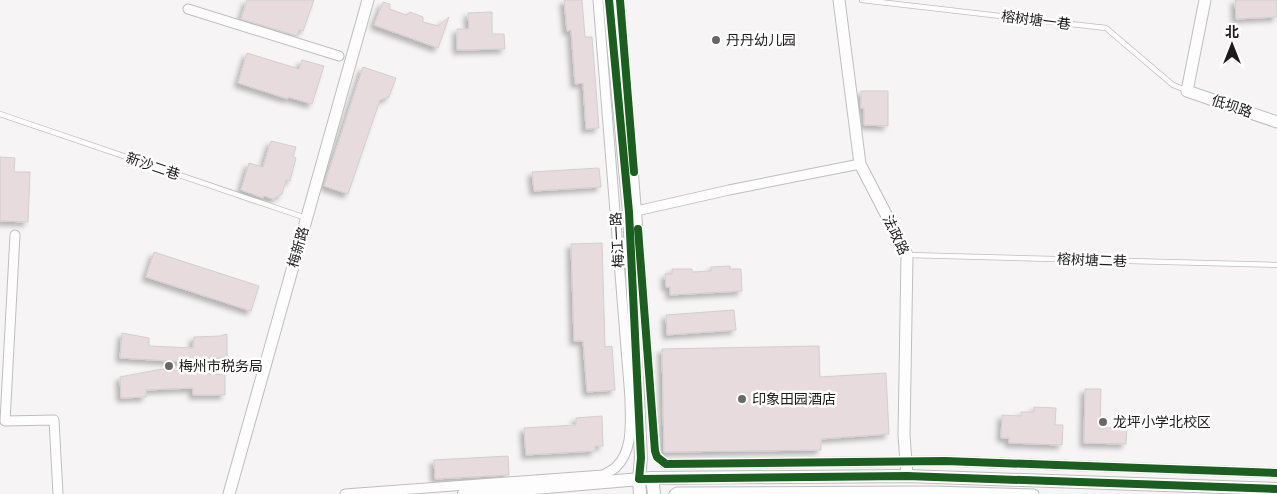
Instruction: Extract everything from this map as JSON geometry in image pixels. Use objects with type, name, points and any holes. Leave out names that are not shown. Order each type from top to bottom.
[{"type":"main road","name":"梅江一路","points":[[609,0],[633,212],[641,458],[640,494]]},
{"type":"main road","points":[[464,494],[652,478],[907,476],[1277,490]]},
{"type":"main road","points":[[652,478],[654,494]]},
{"type":"street","name":"梅新路","points":[[229,494],[368,0]]},
{"type":"street","points":[[345,494],[603,475],[617,467],[629,443],[630,398],[598,0]]},
{"type":"street","points":[[620,0],[633,212],[655,451],[657,457],[662,462],[666,464],[945,460],[1277,473]]},
{"type":"street","name":"法政路","points":[[839,0],[860,164],[907,255],[904,435],[907,476]]},
{"type":"street","points":[[1188,91],[1205,0]]},
{"type":"street","points":[[188,9],[339,56]]},
{"type":"street","name":"低坝路","points":[[1188,91],[1277,122]]},
{"type":"street","points":[[633,212],[729,190],[860,164]]},
{"type":"street","points":[[16,235],[5,421],[54,420],[58,494]]},
{"type":"street","points":[[907,476],[909,493]]},
{"type":"street","points":[[674,494],[677,492],[1034,494]]},
{"type":"lane","name":"榕树塘一巷","points":[[862,0],[1106,28],[1173,86],[1188,91]]},
{"type":"lane","name":"新沙二巷","points":[[0,114],[306,218]]},
{"type":"lane","name":"榕树塘二巷","points":[[907,255],[1277,265]]},
{"type":"building","points":[[247,0],[314,0],[303,31],[299,30],[297,36],[241,19]]},
{"type":"building","points":[[564,0],[582,0],[585,37],[592,37],[599,128],[586,129],[583,83],[575,84],[571,30],[567,31]]},
{"type":"building","points":[[1235,0],[1277,0],[1277,17],[1236,19]]},
{"type":"building","points":[[383,2],[390,4],[390,9],[406,15],[410,12],[423,17],[423,22],[438,26],[449,17],[438,48],[374,25]]},
{"type":"building","points":[[492,12],[492,34],[504,34],[505,49],[457,50],[457,29],[469,29],[468,13]]},
{"type":"building","points":[[247,53],[299,69],[302,60],[324,66],[312,104],[288,97],[288,99],[238,83]]},
{"type":"building","points":[[363,67],[396,78],[389,97],[380,100],[348,194],[324,186]]},
{"type":"building","points":[[861,91],[888,91],[888,126],[864,125]]},
{"type":"building","points":[[271,141],[296,147],[293,157],[296,158],[290,181],[286,180],[282,194],[273,199],[264,196],[263,198],[241,190],[249,163],[263,167]]},
{"type":"building","points":[[0,157],[15,158],[14,172],[30,172],[28,222],[0,221]]},
{"type":"building","points":[[599,168],[601,187],[534,191],[532,172]]},
{"type":"building","points":[[602,243],[605,347],[612,346],[615,390],[587,392],[583,341],[574,341],[571,244]]},
{"type":"building","points":[[154,252],[259,286],[251,311],[146,277]]},
{"type":"building","points":[[730,266],[730,269],[741,269],[742,291],[670,295],[670,287],[666,287],[665,274],[672,274],[672,269],[692,269],[692,272],[711,271],[711,267]]},
{"type":"building","points":[[734,310],[736,330],[667,335],[666,315]]},
{"type":"building","points":[[122,333],[149,338],[149,346],[193,348],[194,337],[227,334],[227,356],[186,366],[186,362],[120,358]]},
{"type":"building","name":"印象田园酒店","points":[[819,346],[820,377],[886,373],[889,434],[821,439],[821,450],[664,452],[662,349]]},
{"type":"building","points":[[162,369],[225,375],[225,395],[193,395],[193,388],[146,390],[146,397],[121,398],[120,377]]},
{"type":"building","points":[[1085,389],[1101,389],[1100,428],[1127,428],[1126,444],[1084,443]]},
{"type":"building","points":[[1034,407],[1056,408],[1055,425],[1063,425],[1062,445],[1009,443],[1009,438],[1001,438],[1002,415],[1021,416],[1021,412],[1034,412]]},
{"type":"building","points":[[602,416],[603,446],[595,446],[595,451],[526,455],[524,428],[576,425],[576,418]]},
{"type":"building","points":[[508,456],[509,475],[435,479],[434,460]]},
{"type":"cycle path","points":[[609,0],[629,212],[641,458],[639,479],[907,476],[1277,489]]},
{"type":"cycle path","points":[[620,0],[634,172]]},
{"type":"cycle path","points":[[638,229],[655,451],[657,457],[666,464],[945,461],[1277,473]]},
{"type":"place","name":"丹丹幼儿园","points":[[716,40]]},
{"type":"place","name":"梅州市税务局","points":[[169,366]]},
{"type":"place","name":"印象田园酒店","points":[[742,399]]},
{"type":"place","name":"龙坪小学北校区","points":[[1103,422]]}]
